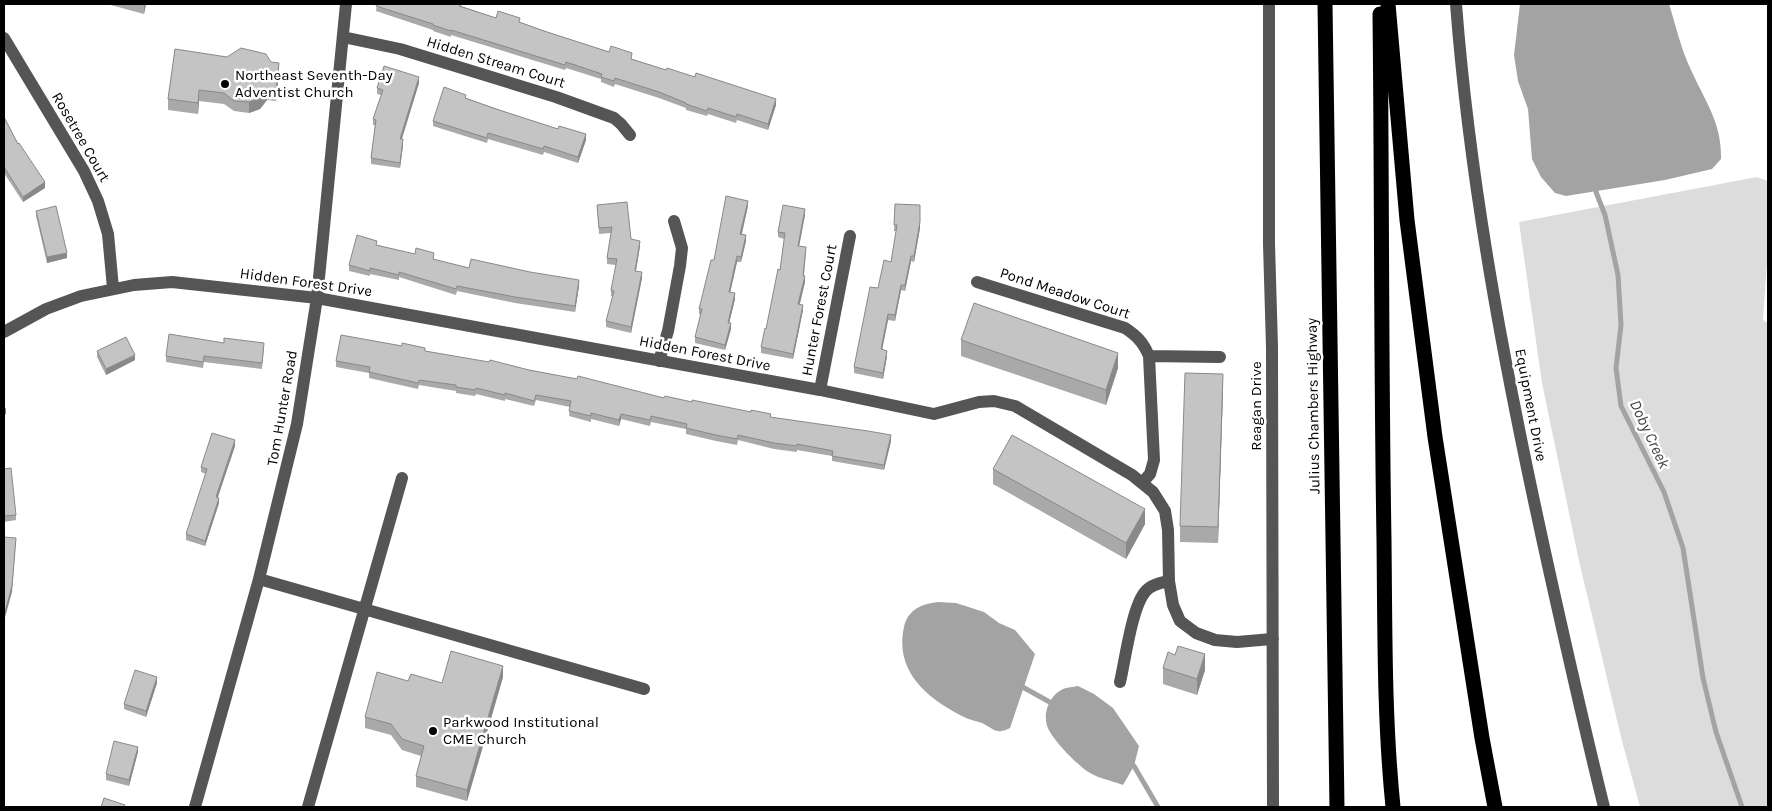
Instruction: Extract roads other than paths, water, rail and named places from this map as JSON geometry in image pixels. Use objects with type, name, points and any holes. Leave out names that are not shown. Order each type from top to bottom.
[{"type":"highway","name":"Julius Chambers Highway","points":[[1325,4],[1337,807]]},
{"type":"highway","points":[[1380,4],[1384,654],[1388,762],[1393,807]]},
{"type":"highway","points":[[1388,4],[1407,220],[1435,437],[1482,738],[1495,807]]},
{"type":"street","name":"Tom Hunter Road","points":[[195,807],[259,578],[298,424],[317,298],[346,4]]},
{"type":"street","name":"Reagan Drive","points":[[1269,4],[1273,807]]},
{"type":"street","name":"Equipment Drive","points":[[1456,4],[1469,130],[1485,242],[1507,369],[1531,489],[1604,807]]},
{"type":"street","name":"Hidden Stream Court","points":[[343,37],[400,49],[556,97],[614,118],[622,124],[630,135]]},
{"type":"street","name":"Rosetree Court","points":[[4,38],[84,171],[98,201],[108,234],[113,288]]},
{"type":"street","points":[[659,361],[668,331],[682,248],[674,221]]},
{"type":"street","name":"Hunter Forest Court","points":[[820,390],[850,236]]},
{"type":"street","name":"Hidden Forest Drive","points":[[4,332],[46,309],[82,296],[113,288],[172,282],[317,298],[820,390],[934,414],[979,402],[994,401],[1015,406],[1132,475],[1154,492],[1165,511],[1168,530],[1169,581],[1173,605],[1180,621],[1196,633],[1215,640],[1237,642],[1273,639]]},
{"type":"street","name":"Pond Meadow Court","points":[[977,282],[1124,328],[1136,335],[1144,344],[1149,356],[1154,460],[1150,474],[1142,483]]},
{"type":"street","points":[[1149,356],[1220,357]]},
{"type":"street","points":[[308,807],[402,478]]},
{"type":"street","points":[[259,578],[644,689]]},
{"type":"street","points":[[1120,682],[1138,604],[1146,591],[1156,584],[1169,581]]},
{"type":"waterway","name":"Doby Creek","points":[[1596,185],[1596,192],[1605,215],[1618,275],[1621,325],[1616,368],[1621,406],[1664,492],[1683,548],[1703,678],[1716,732],[1742,807]]},
{"type":"waterway","points":[[1019,685],[1055,705]]},
{"type":"waterway","points":[[1129,762],[1134,766],[1158,807]]},
{"type":"place","name":"Northeast Seventh-Day Adventist Church","points":[[225,84]]},
{"type":"place","name":"Parkwood Institutional CME Church","points":[[433,731]]}]
